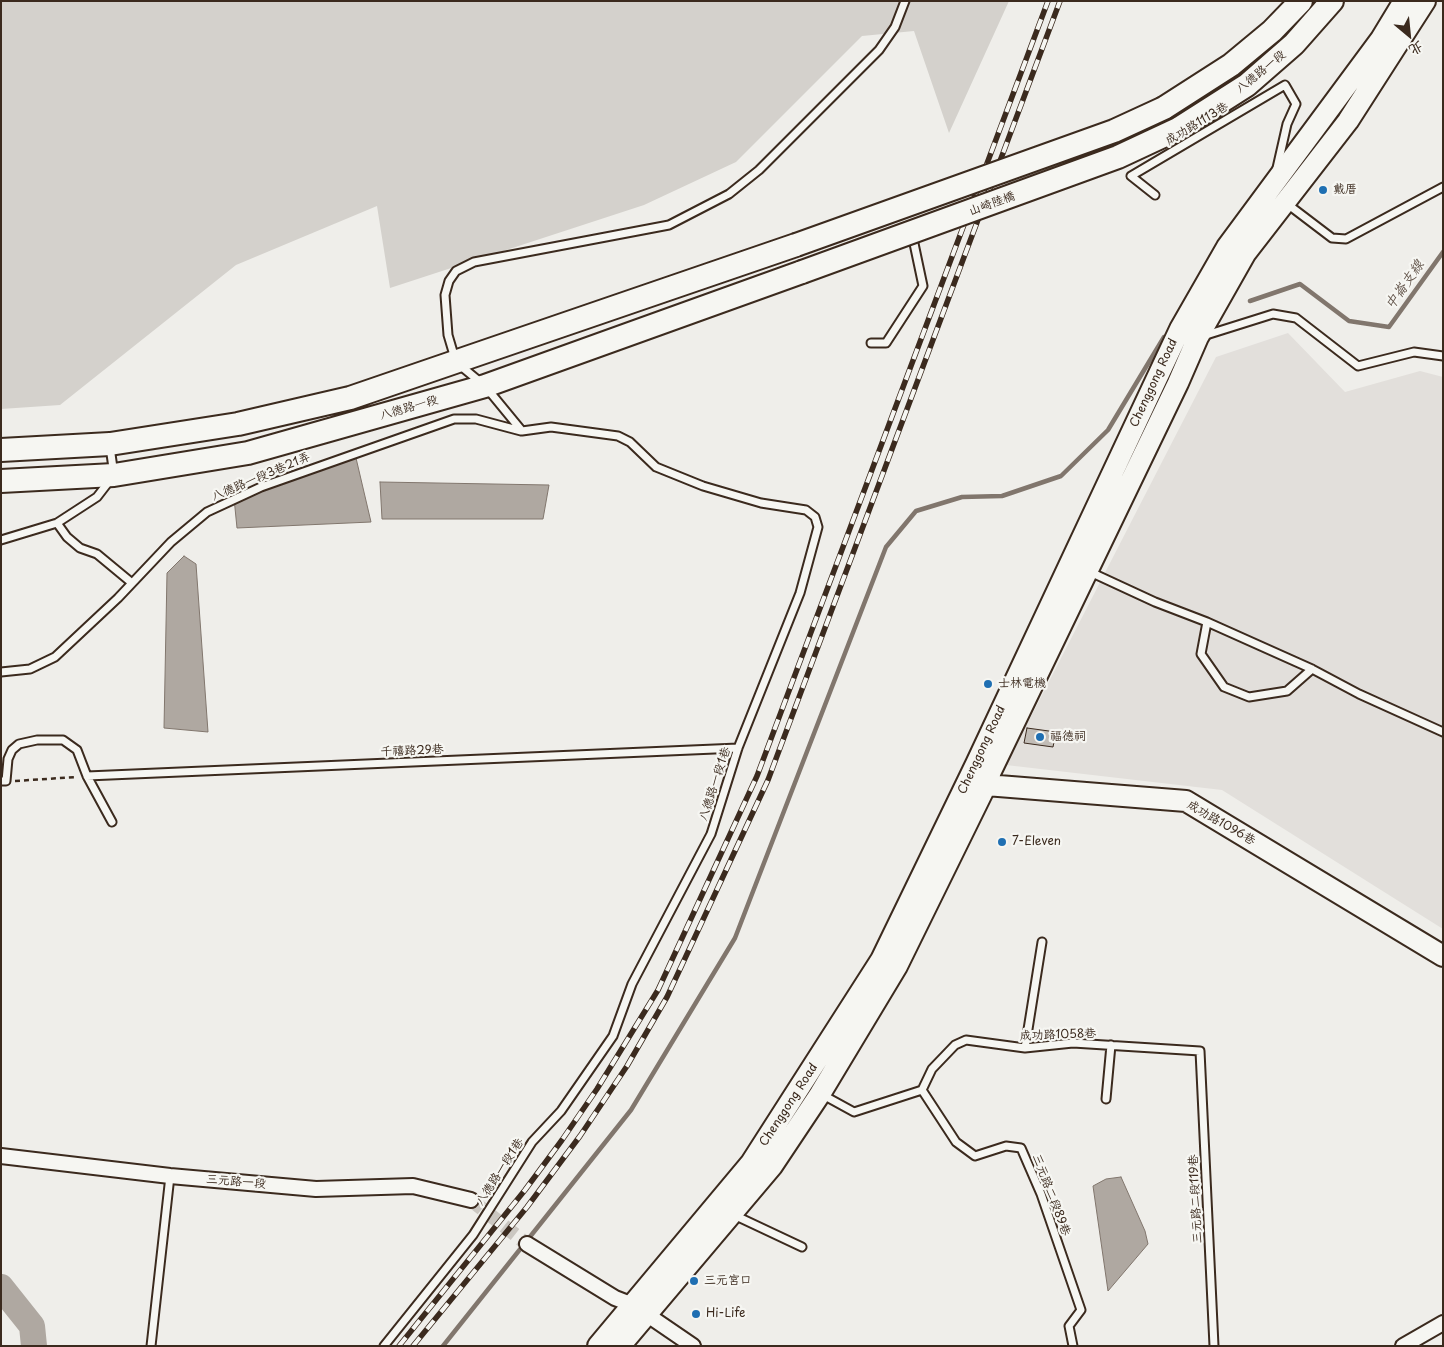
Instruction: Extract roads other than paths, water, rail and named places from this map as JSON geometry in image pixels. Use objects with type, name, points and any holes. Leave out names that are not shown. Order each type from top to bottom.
[{"type":"main road","name":"八德路一段","points":[[456,362],[1114,131],[1164,108],[1231,65],[1272,31],[1301,1]]},
{"type":"main road","name":"八德路一段","points":[[1178,129],[1247,85],[1294,44],[1332,1]]},
{"type":"main road","name":"山崎陸橋","points":[[802,272],[912,234],[1118,157],[1178,129]]},
{"type":"main road","name":"八德路一段","points":[[1,481],[114,475],[248,453],[485,386],[802,272]]},
{"type":"main road","points":[[1,450],[110,444],[238,424],[331,402],[456,362]]},
{"type":"street","name":"Chenggong Road","points":[[1279,194],[1404,1]]},
{"type":"street","name":"Chenggong Road","points":[[598,1346],[640,1310],[731,1214],[772,1166],[812,1088],[978,782],[1189,333],[1227,247],[1348,121],[1425,1]]},
{"type":"street","name":"成功路1096巷","points":[[978,782],[1186,801],[1443,956]]},
{"type":"street","name":"Chenggong Road","points":[[620,1346],[640,1310],[751,1163],[812,1088]]},
{"type":"street","name":"三元路一段","points":[[1,1156],[170,1176],[316,1189],[413,1186],[471,1200]]},
{"type":"street","points":[[527,1244],[615,1298],[640,1310],[693,1346]]},
{"type":"street","points":[[1404,1346],[1443,1323]]},
{"type":"lane","points":[[522,431],[485,386],[456,362],[448,335],[445,294],[449,281],[456,271],[474,262],[670,225],[729,194],[759,170],[879,50],[894,27],[905,1]]},
{"type":"lane","name":"成功路1113巷","points":[[1156,195],[1131,176],[1286,85],[1296,104],[1287,124],[1279,194]]},
{"type":"lane","points":[[1279,194],[1332,238],[1346,239],[1443,186]]},
{"type":"lane","points":[[871,343],[886,342],[923,286],[912,234]]},
{"type":"lane","points":[[1189,333],[1273,314],[1296,318],[1358,366],[1414,352],[1443,356]]},
{"type":"lane","name":"八德路一段3巷21弄","points":[[1,672],[30,669],[55,657],[132,583],[171,542],[207,512],[261,487],[454,419],[476,419],[522,431]]},
{"type":"lane","name":"八德路一段1巷","points":[[384,1346],[473,1235],[532,1142],[561,1110],[614,1036],[632,984],[711,834],[738,748],[800,593],[818,527],[815,517],[806,510],[753,501],[703,486],[656,467],[630,442],[618,436],[551,427],[522,431]]},
{"type":"lane","points":[[1,540],[57,523],[97,497],[114,475],[110,444]]},
{"type":"lane","points":[[57,523],[67,537],[80,548],[97,554],[132,583]]},
{"type":"lane","points":[[1079,566],[1155,602],[1207,622],[1312,669],[1359,694],[1443,732]]},
{"type":"lane","points":[[1207,622],[1201,654],[1224,688],[1249,697],[1287,691],[1312,669]]},
{"type":"lane","points":[[4,781],[12,750],[19,744],[48,739],[63,740],[77,750],[87,776],[112,822]]},
{"type":"lane","name":"千禧路29巷","points":[[87,776],[738,748]]},
{"type":"lane","points":[[1025,1048],[1042,942]]},
{"type":"lane","name":"成功路1058巷","points":[[922,1090],[932,1069],[955,1045],[966,1040],[1025,1048],[1073,1043],[1200,1051]]},
{"type":"lane","points":[[1106,1099],[1111,1045]]},
{"type":"lane","name":"三元路二段119巷","points":[[1200,1051],[1214,1346]]},
{"type":"lane","points":[[812,1088],[854,1112],[922,1090]]},
{"type":"lane","name":"三元路二段89巷","points":[[922,1090],[956,1142],[975,1156],[1006,1146],[1021,1148],[1042,1194],[1081,1310],[1069,1326],[1073,1346]]},
{"type":"lane","points":[[151,1346],[170,1176]]},
{"type":"lane","points":[[731,1214],[802,1247]]},
{"type":"waterway","name":"中崙支線","points":[[1250,301],[1300,284],[1349,321],[1389,327],[1443,252]]},
{"type":"waterway","points":[[443,1346],[631,1110],[735,938],[886,547],[916,511],[962,497],[1002,496],[1061,476],[1108,430],[1164,337]]},
{"type":"waterway","points":[[1,1287],[32,1326],[34,1346]]},
{"type":"tunnel","points":[[471,1200],[527,1244]]},
{"type":"railway","points":[[399,1346],[525,1190],[562,1140],[597,1089],[658,990],[757,776],[1048,1]]},
{"type":"railway","points":[[413,1346],[527,1207],[580,1136],[627,1066],[667,997],[768,780],[1060,1]]},
{"type":"place","name":"戴厝","points":[[1323,190]]},
{"type":"place","name":"士林電機","points":[[988,684]]},
{"type":"place","name":"福德祠","points":[[1040,737]]},
{"type":"place","name":"7-Eleven","points":[[1002,842]]},
{"type":"place","name":"三元宮口","points":[[694,1281]]},
{"type":"place","name":"Hi-Life","points":[[696,1314]]}]
